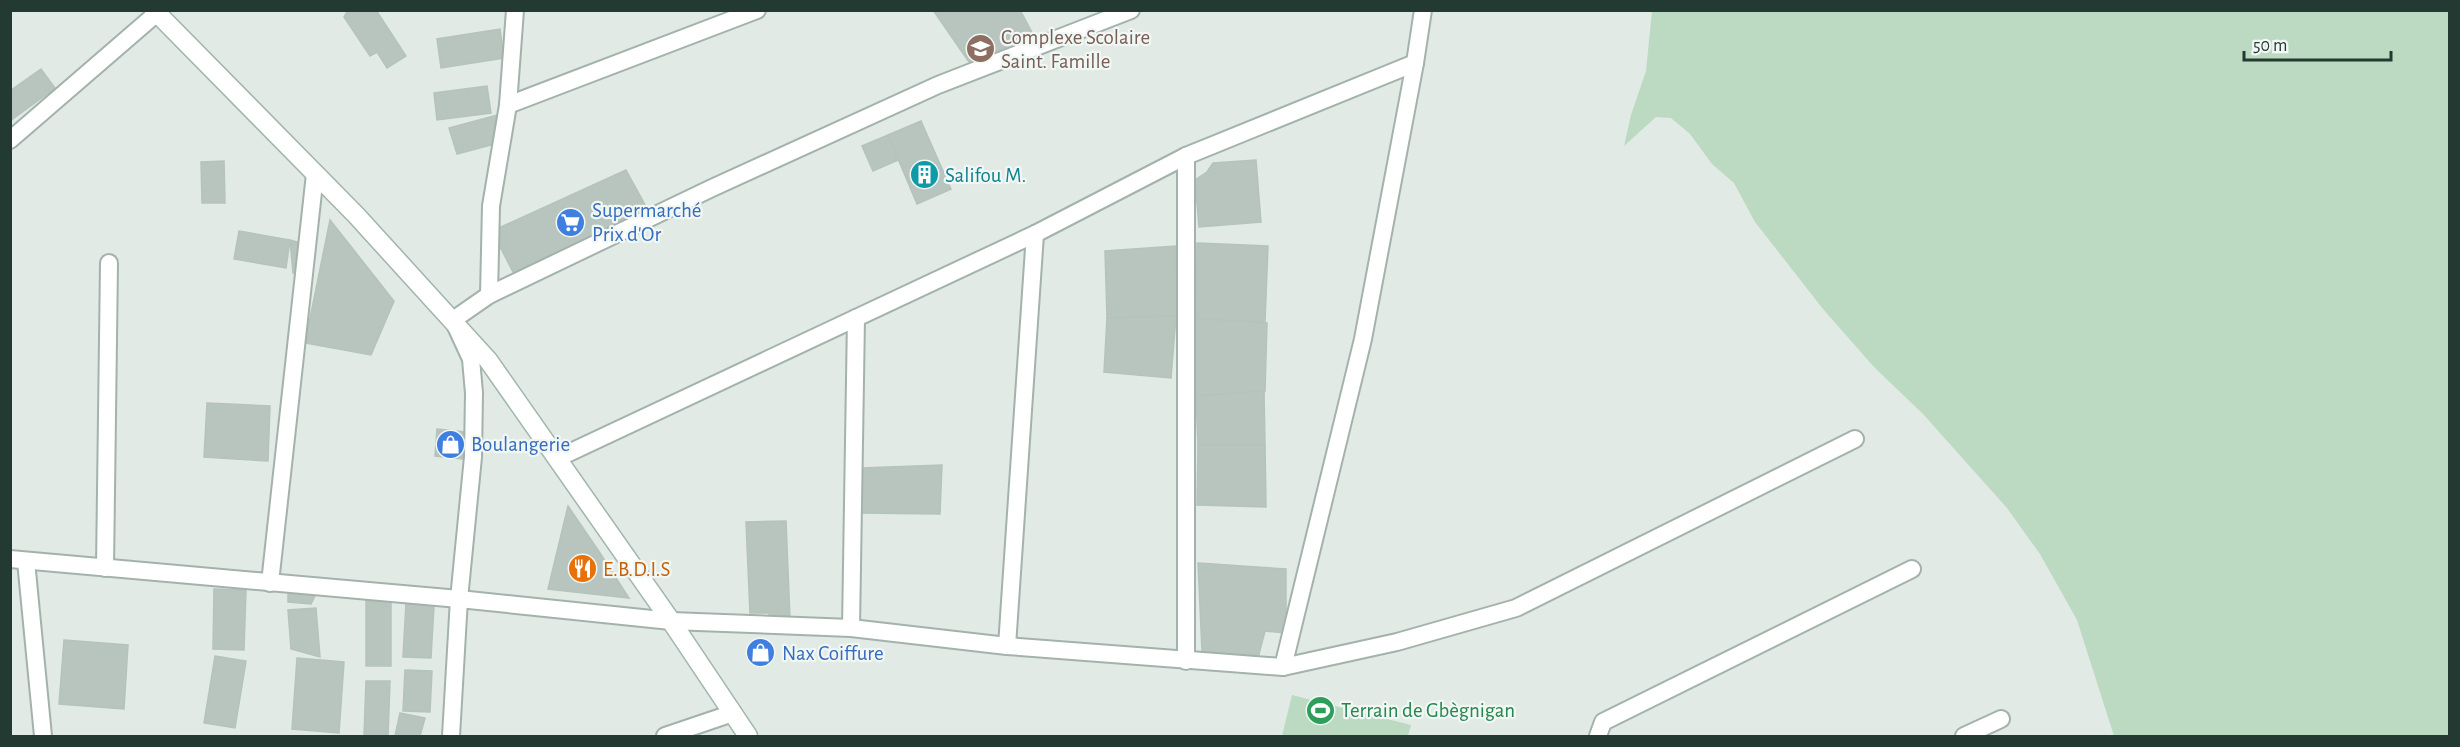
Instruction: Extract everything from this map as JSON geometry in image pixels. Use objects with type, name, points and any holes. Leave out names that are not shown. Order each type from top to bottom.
[{"type":"main road","points":[[155,12],[356,215],[488,360],[671,621],[748,736]]},
{"type":"street","points":[[489,295],[491,206],[508,105],[515,10]]},
{"type":"street","points":[[508,105],[757,10]]},
{"type":"street","points":[[451,736],[459,599],[473,457],[474,393],[471,359],[453,320],[489,295],[712,188],[938,85],[1131,10]]},
{"type":"street","points":[[1283,667],[1363,339],[1423,10]]},
{"type":"street","points":[[10,140],[155,12]]},
{"type":"street","points":[[558,458],[1035,234],[1186,156],[1415,63]]},
{"type":"street","points":[[1186,156],[1186,661]]},
{"type":"street","points":[[270,583],[315,174]]},
{"type":"street","points":[[1007,645],[1035,234]]},
{"type":"street","points":[[105,568],[109,264]]},
{"type":"street","points":[[851,628],[856,318]]},
{"type":"street","points":[[43,736],[18,560],[459,599],[671,621],[851,628],[1007,645],[1283,667],[1397,642],[1516,608],[1855,439]]},
{"type":"street","points":[[1598,736],[1603,722],[1912,569]]},
{"type":"street","points":[[664,736],[733,713]]},
{"type":"street","points":[[1964,736],[2001,719]]},
{"type":"green space","points":[[1652,11],[2449,11],[2449,736],[2114,736],[2077,620],[2040,554],[2007,508],[1923,414],[1874,367],[1823,309],[1755,222],[1734,183],[1712,164],[1690,134],[1671,118],[1656,117],[1624,146],[1631,115],[1646,71]]},
{"type":"green space","name":"Terrain de Gbègnigan","points":[[1292,695],[1411,725],[1408,736],[1282,736]]},
{"type":"building","points":[[348,10],[376,10],[406,56],[387,68],[377,52],[370,56],[344,17]]},
{"type":"building","name":"Complexe Scolaire Saint. Famille","points":[[933,10],[1020,10],[1034,36],[969,62]]},
{"type":"building","points":[[500,29],[504,58],[441,68],[437,39]]},
{"type":"building","points":[[41,69],[55,88],[10,121],[10,91]]},
{"type":"building","points":[[487,86],[491,113],[437,120],[434,93]]},
{"type":"building","points":[[501,114],[495,144],[457,154],[449,128]]},
{"type":"building","name":"Salifou M.","points":[[921,121],[951,189],[917,204],[888,135]]},
{"type":"building","points":[[888,135],[898,160],[873,171],[862,146]]},
{"type":"building","points":[[1256,160],[1261,222],[1199,227],[1195,180],[1207,172],[1213,163]]},
{"type":"building","points":[[224,161],[225,203],[202,203],[201,162]]},
{"type":"building","name":"Supermarché Prix d'Or","points":[[626,170],[649,212],[514,274],[492,231]]},
{"type":"building","points":[[330,220],[394,301],[371,355],[305,343]]},
{"type":"building","points":[[239,231],[290,240],[286,268],[234,259]]},
{"type":"building","points":[[290,240],[315,247],[312,272],[293,273]]},
{"type":"building","points":[[1197,243],[1268,246],[1265,322],[1196,319]]},
{"type":"building","points":[[1176,246],[1177,316],[1107,318],[1105,251]]},
{"type":"building","points":[[1176,316],[1171,378],[1104,372],[1107,318]]},
{"type":"building","points":[[1196,319],[1267,323],[1265,391],[1196,396]]},
{"type":"building","points":[[1264,391],[1265,445],[1198,445],[1196,396]]},
{"type":"building","points":[[207,403],[270,406],[268,461],[204,457]]},
{"type":"building","name":"Boulangerie","points":[[437,429],[465,432],[463,459],[435,456]]},
{"type":"building","points":[[1198,445],[1265,445],[1266,507],[1197,505]]},
{"type":"building","points":[[942,465],[940,514],[861,513],[862,468]]},
{"type":"building","name":"E.B.D.I.S","points":[[568,506],[598,550],[629,598],[548,589]]},
{"type":"building","points":[[786,521],[790,619],[769,620],[769,613],[750,613],[746,522]]},
{"type":"building","points":[[1198,563],[1286,569],[1286,633],[1265,631],[1258,658],[1202,651]]},
{"type":"building","points":[[288,588],[318,590],[311,604],[288,602]]},
{"type":"building","points":[[214,589],[246,590],[244,650],[213,649]]},
{"type":"building","points":[[366,599],[391,599],[391,666],[366,666]]},
{"type":"building","points":[[406,603],[434,605],[431,658],[403,657]]},
{"type":"building","points":[[316,608],[320,657],[291,649],[288,610]]},
{"type":"building","points":[[64,640],[128,645],[124,709],[59,704]]},
{"type":"building","points":[[215,656],[246,661],[235,728],[204,723]]},
{"type":"building","points":[[297,658],[344,662],[339,733],[292,729]]},
{"type":"building","points":[[405,670],[432,671],[430,712],[403,711]]},
{"type":"building","points":[[366,681],[390,681],[388,736],[364,736]]},
{"type":"building","points":[[400,713],[425,718],[420,736],[395,736]]},
{"type":"place","name":"Complexe Scolaire Saint. Famille","points":[[980,49]]},
{"type":"place","name":"Salifou M.","points":[[924,175]]},
{"type":"place","name":"Supermarché Prix d'Or","points":[[571,222]]},
{"type":"place","name":"Boulangerie","points":[[450,444]]},
{"type":"place","name":"E.B.D.I.S","points":[[582,569]]},
{"type":"place","name":"Nax Coiffure","points":[[761,653]]},
{"type":"place","name":"Terrain de Gbègnigan","points":[[1320,710]]}]
